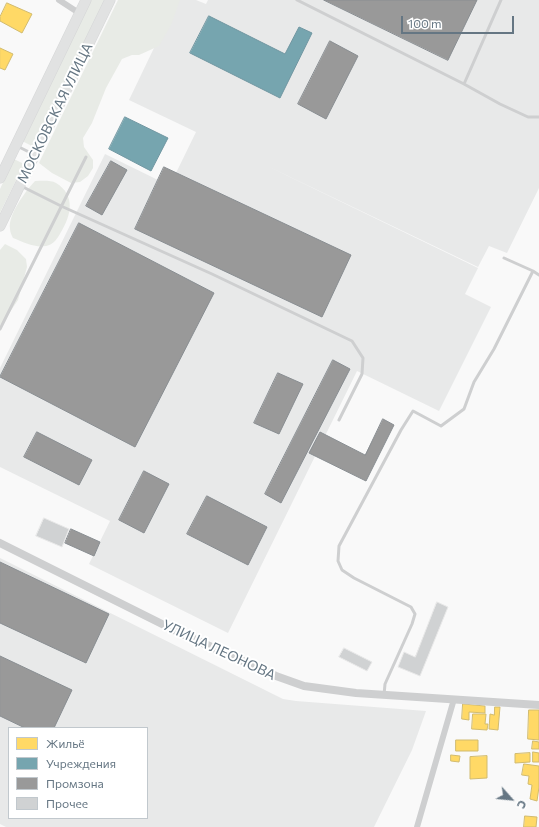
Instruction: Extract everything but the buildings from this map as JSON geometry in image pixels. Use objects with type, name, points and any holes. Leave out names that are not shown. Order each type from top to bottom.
[{"type":"main road","name":"МОСКОВСКАЯ УЛИЦА","points":[[0,178],[86,0]]},
{"type":"main road","name":"МОСКОВСКАЯ УЛИЦА","points":[[0,226],[110,0]]},
{"type":"street","points":[[59,0],[79,13]]},
{"type":"street","name":"УЛИЦА ЛЕОНОВА","points":[[0,543],[176,631],[276,676],[304,686],[324,690],[384,695],[539,705]]},
{"type":"street","points":[[417,827],[455,699]]},
{"type":"lane","points":[[297,0],[464,84],[500,104],[528,117],[539,117]]},
{"type":"lane","points":[[464,84],[501,0]]},
{"type":"lane","points":[[15,146],[35,155]]},
{"type":"lane","points":[[0,329],[86,157]]},
{"type":"lane","points":[[20,186],[212,274],[352,341],[363,358],[362,374],[339,420]]},
{"type":"lane","points":[[504,258],[539,274]]},
{"type":"lane","points":[[384,695],[385,684],[415,614],[411,607],[354,578],[342,570],[338,561],[339,546],[401,430],[413,411],[441,426],[464,409],[474,382],[494,348],[533,271]]},
{"type":"shaded area","points":[[90,0],[106,0],[34,147],[22,141]]},
{"type":"shaded area","points":[[118,0],[180,0],[171,25],[159,46],[139,55],[132,55],[122,59],[106,88],[92,123],[83,138],[84,147],[93,160],[93,168],[88,176],[80,182],[71,183],[52,173],[39,163]]},
{"type":"shaded area","points":[[177,0],[196,0],[206,4],[208,0],[539,0],[539,188],[507,253],[489,246],[478,267],[261,163],[478,268],[465,294],[491,307],[439,411],[357,371],[228,633],[89,564],[110,521],[0,467],[0,368],[105,154],[158,180],[176,173],[196,132],[129,100]]},
{"type":"shaded area","points":[[14,159],[24,164],[0,213],[0,189]]},
{"type":"shaded area","points":[[35,181],[49,181],[56,183],[67,193],[69,200],[69,213],[64,226],[55,241],[46,246],[33,245],[13,238],[10,230],[10,223],[15,210]]},
{"type":"shaded area","points":[[5,244],[17,250],[26,259],[27,267],[18,300],[0,325],[0,250]]},
{"type":"shaded area","points":[[0,558],[283,699],[426,711],[412,750],[374,827],[6,827],[0,824]]}]
